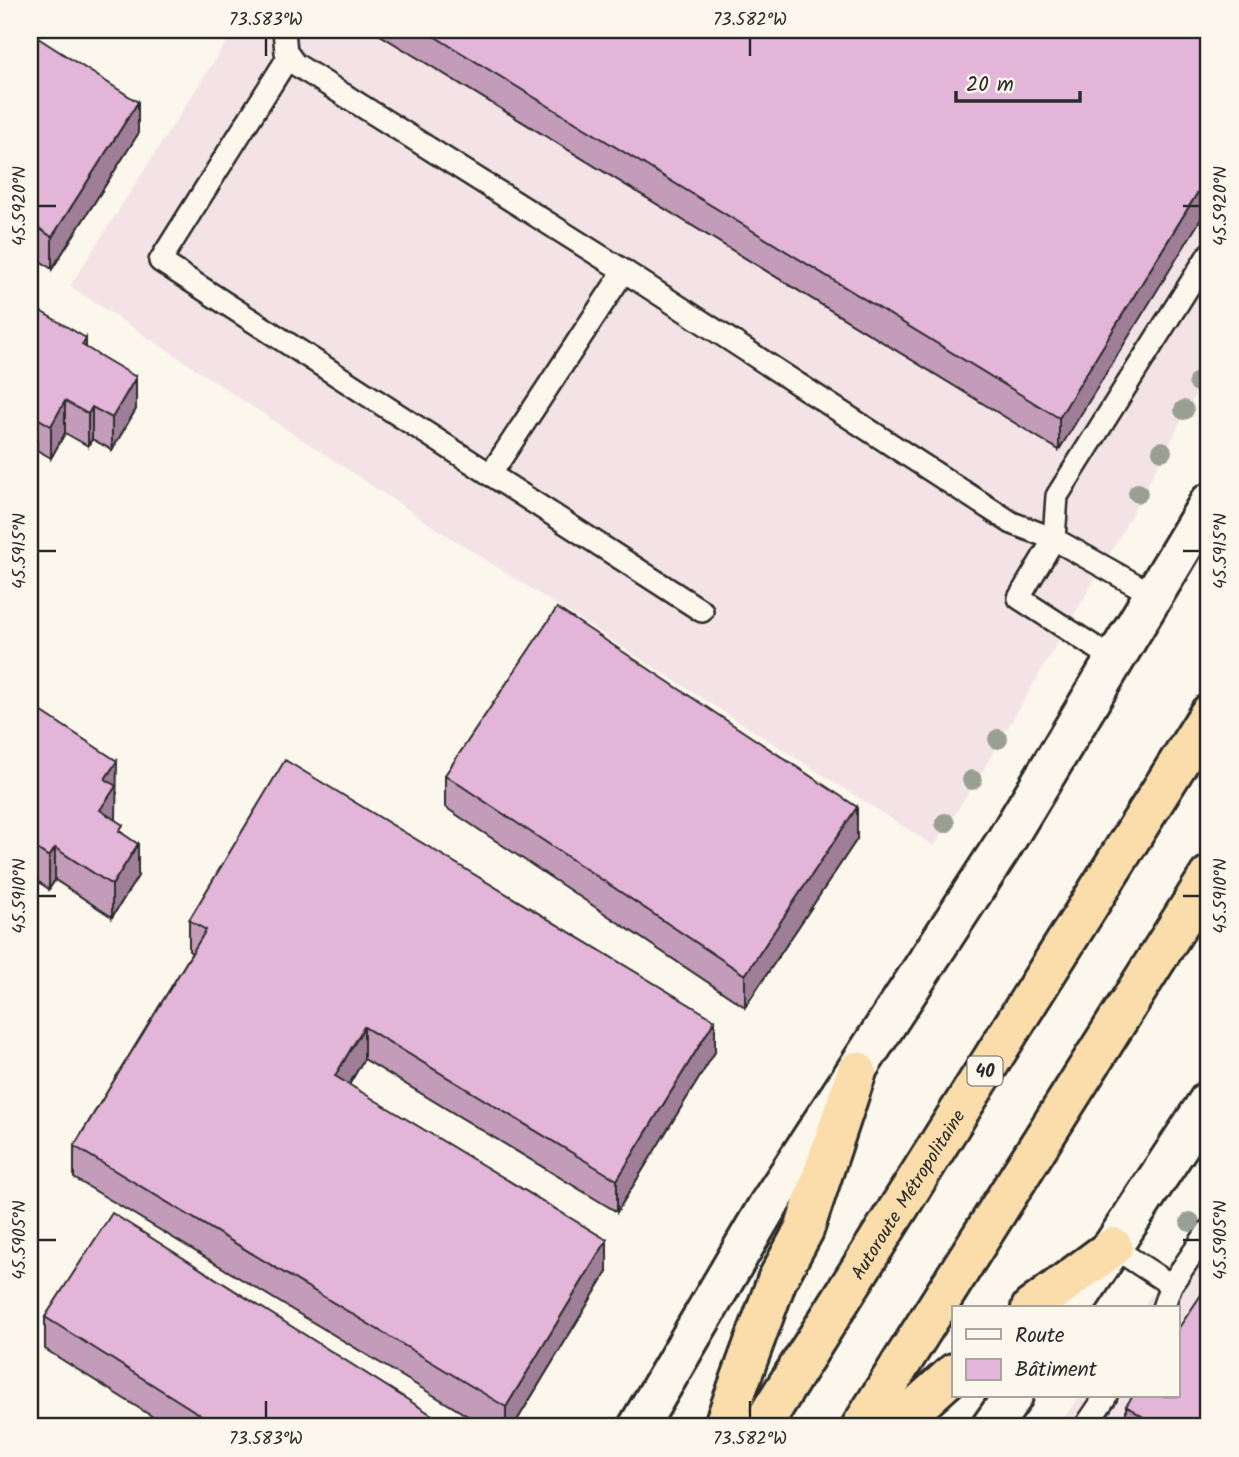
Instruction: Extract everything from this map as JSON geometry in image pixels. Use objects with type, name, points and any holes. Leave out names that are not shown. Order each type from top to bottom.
[{"type":"highway","name":"Autoroute Métropolitaine","points":[[761,1427],[1209,714]]},
{"type":"highway","points":[[862,1427],[1209,876]]},
{"type":"highway","points":[[723,1427],[777,1280],[804,1230],[857,1071]]},
{"type":"highway","points":[[1034,1306],[1113,1247]]},
{"type":"highway","points":[[894,1427],[952,1375]]},
{"type":"main road","points":[[638,1427],[767,1206],[1002,847],[1209,503]]},
{"type":"main road","points":[[1073,1306],[1206,1114]]},
{"type":"lane","points":[[284,30],[289,57],[295,64],[624,271],[1012,523],[1054,539],[1154,595]]},
{"type":"lane","points":[[289,57],[160,261],[702,611]]},
{"type":"lane","points":[[1115,660],[1019,598],[1054,539],[1057,496],[1209,254]]},
{"type":"lane","points":[[490,475],[624,271]]},
{"type":"lane","points":[[1164,1306],[1171,1285],[1209,1230]]},
{"type":"lane","points":[[1113,1247],[1171,1285]]},
{"type":"lane","points":[[1085,1427],[1105,1398]]},
{"type":"shaded area","points":[[234,30],[1209,30],[1209,369],[1120,536],[982,772],[934,846],[445,534],[70,286]]},
{"type":"shaded area","points":[[1209,1213],[1209,1427],[1057,1427],[1079,1398],[1180,1398],[1180,1306],[1143,1306]]},
{"type":"building","points":[[424,30],[1209,30],[1209,174],[1059,418]]},
{"type":"building","points":[[38,38],[138,102],[52,237],[30,222],[30,51]]},
{"type":"building","points":[[30,305],[86,338],[82,345],[136,377],[112,418],[92,407],[88,414],[65,401],[51,426],[37,418],[30,431]]},
{"type":"building","points":[[557,608],[857,807],[745,975],[445,775]]},
{"type":"building","points":[[30,704],[117,761],[105,779],[116,786],[100,810],[123,825],[119,831],[138,844],[112,885],[55,848],[49,857],[30,844]]},
{"type":"building","points":[[285,760],[715,1020],[617,1180],[364,1027],[335,1076],[607,1240],[506,1407],[74,1146],[206,930],[189,920]]},
{"type":"building","points":[[112,1213],[451,1427],[220,1427],[45,1317]]},
{"type":"building","points":[[1209,1283],[1209,1427],[1159,1427],[1126,1406],[1132,1398],[1180,1398],[1180,1326]]}]
